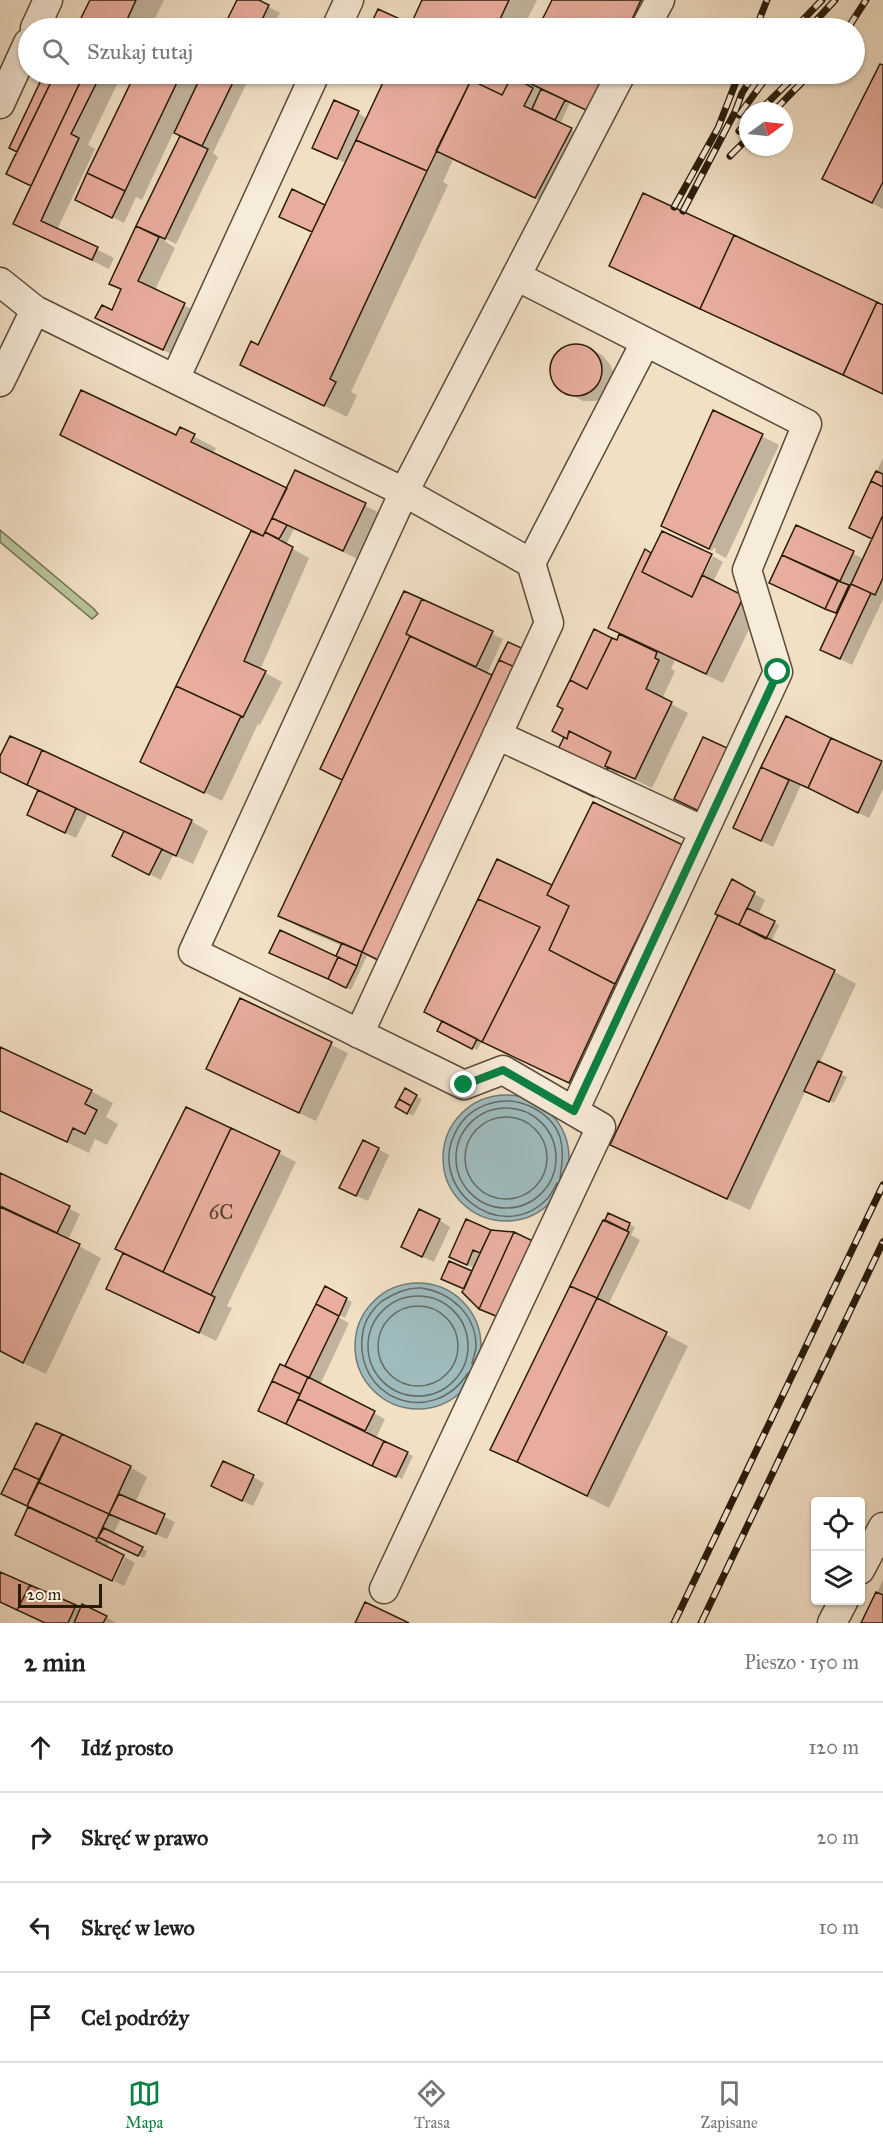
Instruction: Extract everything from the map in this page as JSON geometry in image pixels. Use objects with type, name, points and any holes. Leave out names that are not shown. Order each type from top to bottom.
[{"type":"street","points":[[40,18],[48,0]]},
{"type":"street","points":[[341,18],[349,0]]},
{"type":"street","points":[[650,18],[660,0]]},
{"type":"street","points":[[0,104],[18,65]]},
{"type":"street","points":[[175,379],[310,84]]},
{"type":"street","points":[[384,1589],[601,1127],[503,1070],[464,1085],[193,952],[404,492],[616,84]]},
{"type":"street","points":[[516,276],[807,424],[747,570],[778,672],[574,1111]]},
{"type":"street","points":[[0,282],[35,310],[404,492],[531,562]]},
{"type":"street","points":[[0,382],[35,310]]},
{"type":"street","points":[[360,1034],[549,623],[531,562],[645,343]]},
{"type":"street","points":[[497,735],[704,831]]},
{"type":"street","points":[[865,1562],[883,1527]]},
{"type":"street","points":[[832,1623],[841,1605]]},
{"type":"green space","points":[[0,530],[98,614],[92,619],[0,542]]},
{"type":"water","points":[[506,1095],[530,1100],[551,1113],[564,1134],[569,1158],[564,1182],[551,1203],[530,1216],[506,1221],[482,1216],[461,1203],[448,1182],[443,1158],[448,1134],[461,1113],[482,1100]]},
{"type":"water","points":[[418,1283],[442,1288],[463,1301],[476,1322],[481,1346],[476,1370],[463,1391],[442,1404],[418,1409],[394,1404],[373,1391],[360,1370],[355,1346],[360,1322],[373,1301],[394,1288]]},
{"type":"building","points":[[90,0],[136,0],[128,18],[81,18]]},
{"type":"building","points":[[237,0],[259,0],[269,5],[263,18],[228,18]]},
{"type":"building","points":[[422,0],[509,0],[501,18],[414,18]]},
{"type":"building","points":[[552,0],[641,0],[633,18],[543,18]]},
{"type":"building","points":[[378,9],[398,18],[374,18]]},
{"type":"building","points":[[880,64],[883,65],[883,182],[872,203],[822,179]]},
{"type":"building","points":[[39,84],[50,84],[17,152],[9,148]]},
{"type":"building","points":[[50,84],[79,84],[31,186],[6,174]]},
{"type":"building","points":[[79,84],[96,84],[71,134],[79,138],[41,221],[98,247],[92,260],[13,224]]},
{"type":"building","points":[[130,84],[176,84],[125,191],[87,173]]},
{"type":"building","points":[[197,84],[232,84],[202,146],[174,133]]},
{"type":"building","points":[[382,84],[469,84],[427,171],[356,140]]},
{"type":"building","points":[[469,84],[479,84],[502,95],[508,84],[526,84],[533,88],[524,106],[572,128],[535,198],[436,151]]},
{"type":"building","points":[[479,84],[508,84],[502,95]]},
{"type":"building","points":[[531,84],[601,84],[588,111]]},
{"type":"building","points":[[541,89],[565,100],[555,120],[532,109]]},
{"type":"building","points":[[334,100],[359,111],[337,159],[312,148]]},
{"type":"building","points":[[180,136],[208,149],[165,239],[136,226]]},
{"type":"building","points":[[356,140],[427,171],[330,379],[336,382],[324,406],[240,365],[251,341],[258,345]]},
{"type":"building","points":[[87,173],[125,191],[112,218],[75,200]]},
{"type":"building","points":[[292,189],[325,205],[312,232],[279,217]]},
{"type":"building","points":[[643,193],[734,235],[700,309],[609,266]]},
{"type":"building","points":[[136,226],[159,237],[138,281],[185,303],[163,350],[95,318],[102,305],[112,310],[121,289],[109,284]]},
{"type":"building","points":[[734,235],[877,302],[843,375],[700,309]]},
{"type":"building","points":[[877,302],[883,305],[883,394],[843,375]]},
{"type":"building","points":[[571,344],[581,344],[595,351],[602,370],[595,389],[581,396],[571,396],[561,392],[554,385],[550,375],[550,365],[554,355],[561,348]]},
{"type":"building","points":[[81,390],[176,435],[180,427],[195,434],[191,442],[287,488],[263,536],[60,435]]},
{"type":"building","points":[[713,410],[763,434],[709,549],[661,526]]},
{"type":"building","points":[[295,470],[366,503],[343,551],[272,518]]},
{"type":"building","points":[[876,471],[883,474],[883,487],[871,481]]},
{"type":"building","points":[[871,481],[883,487],[883,515],[872,539],[849,528]]},
{"type":"building","points":[[883,515],[883,578],[875,595],[851,584]]},
{"type":"building","points":[[272,518],[287,525],[279,539],[265,532]]},
{"type":"building","points":[[796,525],[854,551],[840,581],[782,555]]},
{"type":"building","points":[[251,531],[263,536],[265,532],[293,547],[244,661],[266,671],[243,717],[176,686]]},
{"type":"building","points":[[662,531],[712,554],[692,597],[642,572]]},
{"type":"building","points":[[645,549],[651,553],[642,572],[692,597],[702,575],[744,596],[706,674],[608,628]]},
{"type":"building","points":[[782,555],[838,581],[825,609],[769,583]]},
{"type":"building","points":[[838,581],[849,585],[836,613],[825,609]]},
{"type":"building","points":[[851,584],[871,593],[840,659],[820,650]]},
{"type":"building","points":[[404,591],[422,599],[406,634],[410,636],[342,780],[320,769]]},
{"type":"building","points":[[422,599],[493,631],[476,667],[406,634]]},
{"type":"building","points":[[594,629],[612,638],[587,689],[570,680]]},
{"type":"building","points":[[619,634],[657,652],[655,658],[659,660],[646,689],[672,702],[635,779],[605,766],[611,752],[569,731],[567,739],[552,731],[563,709],[557,706],[570,680],[587,689],[612,638],[617,640]]},
{"type":"building","points":[[410,636],[492,675],[362,952],[278,916]]},
{"type":"building","points":[[508,642],[528,651],[519,669],[499,660]]},
{"type":"building","points":[[499,660],[519,669],[380,961],[362,952]]},
{"type":"building","points":[[176,686],[241,716],[204,793],[140,762]]},
{"type":"building","points":[[786,716],[831,738],[808,788],[761,767]]},
{"type":"building","points":[[569,731],[611,752],[605,766],[608,767],[594,797],[546,774],[564,737],[567,739]]},
{"type":"building","points":[[10,736],[42,750],[27,785],[0,772],[0,756]]},
{"type":"building","points":[[703,737],[736,752],[705,814],[674,799]]},
{"type":"building","points":[[831,738],[882,761],[858,813],[808,788]]},
{"type":"building","points":[[42,750],[192,820],[176,856],[27,785]]},
{"type":"building","points":[[761,767],[789,780],[761,841],[733,828]]},
{"type":"building","points":[[38,790],[76,808],[65,833],[27,815]]},
{"type":"building","points":[[593,802],[683,845],[615,984],[549,950],[569,906],[547,895]]},
{"type":"building","points":[[124,831],[162,849],[149,875],[112,856]]},
{"type":"building","points":[[497,859],[552,885],[547,895],[569,906],[549,950],[615,984],[569,1083],[482,1042],[540,927],[478,899]]},
{"type":"building","points":[[732,879],[755,892],[739,925],[715,914]]},
{"type":"building","points":[[478,899],[540,927],[482,1042],[424,1012]]},
{"type":"building","points":[[747,908],[775,921],[766,939],[739,925]]},
{"type":"building","points":[[718,915],[835,970],[727,1199],[610,1145]]},
{"type":"building","points":[[280,930],[338,957],[328,979],[269,953]]},
{"type":"building","points":[[342,943],[362,952],[357,966],[336,956]]},
{"type":"building","points":[[338,957],[357,966],[346,988],[328,979]]},
{"type":"building","points":[[240,998],[332,1042],[299,1113],[206,1069]]},
{"type":"building","points":[[442,1021],[477,1039],[472,1049],[437,1031]]},
{"type":"building","points":[[0,1047],[92,1090],[85,1104],[97,1110],[85,1134],[73,1128],[67,1142],[0,1111]]},
{"type":"building","points":[[818,1061],[842,1072],[829,1102],[804,1091]]},
{"type":"building","points":[[405,1088],[417,1095],[411,1106],[399,1099]]},
{"type":"building","points":[[399,1099],[411,1106],[407,1114],[395,1107]]},
{"type":"building","points":[[186,1107],[231,1128],[163,1272],[115,1249]]},
{"type":"building","points":[[231,1128],[280,1151],[211,1295],[163,1272]]},
{"type":"building","points":[[363,1140],[379,1148],[356,1196],[339,1188]]},
{"type":"building","points":[[0,1173],[70,1206],[57,1233],[0,1206]]},
{"type":"building","points":[[0,1207],[80,1244],[23,1363],[0,1351]]},
{"type":"building","points":[[419,1209],[440,1219],[422,1257],[401,1247]]},
{"type":"building","points":[[608,1213],[630,1223],[627,1231],[605,1220]]},
{"type":"building","points":[[466,1219],[491,1230],[480,1253],[473,1250],[467,1265],[449,1257]]},
{"type":"building","points":[[603,1220],[629,1232],[597,1298],[570,1286]]},
{"type":"building","points":[[491,1230],[514,1232],[479,1309],[462,1292]]},
{"type":"building","points":[[514,1232],[537,1243],[503,1319],[479,1309]]},
{"type":"building","points":[[123,1253],[215,1297],[199,1333],[106,1289]]},
{"type":"building","points":[[449,1261],[472,1271],[464,1289],[441,1279]]},
{"type":"building","points":[[325,1286],[347,1298],[339,1316],[316,1304]]},
{"type":"building","points":[[570,1286],[597,1298],[517,1462],[490,1450]]},
{"type":"building","points":[[597,1298],[667,1332],[587,1496],[517,1462]]},
{"type":"building","points":[[316,1304],[339,1316],[309,1378],[285,1366]]},
{"type":"building","points":[[280,1364],[308,1377],[300,1394],[272,1381]]},
{"type":"building","points":[[308,1377],[375,1411],[365,1431],[298,1399]]},
{"type":"building","points":[[272,1381],[300,1394],[286,1424],[258,1411]]},
{"type":"building","points":[[298,1399],[384,1441],[372,1466],[286,1424]]},
{"type":"building","points":[[36,1423],[62,1434],[40,1480],[14,1468]]},
{"type":"building","points":[[62,1434],[131,1466],[109,1514],[38,1482]]},
{"type":"building","points":[[384,1441],[408,1452],[396,1477],[372,1466]]},
{"type":"building","points":[[223,1461],[254,1475],[242,1501],[211,1486]]},
{"type":"building","points":[[14,1468],[40,1480],[27,1506],[1,1494]]},
{"type":"building","points":[[38,1482],[109,1514],[97,1539],[27,1506]]},
{"type":"building","points":[[119,1494],[165,1514],[156,1534],[109,1514]]},
{"type":"building","points":[[28,1507],[97,1539],[96,1541],[124,1555],[112,1581],[15,1535]]},
{"type":"building","points":[[104,1528],[143,1547],[138,1556],[98,1537]]},
{"type":"building","points":[[0,1572],[30,1585],[17,1610],[0,1602]]},
{"type":"building","points":[[30,1585],[76,1605],[68,1623],[45,1623],[17,1610]]},
{"type":"building","points":[[876,1592],[883,1595],[883,1623],[861,1623]]},
{"type":"building","points":[[365,1602],[409,1623],[355,1623]]},
{"type":"building","points":[[82,1604],[107,1616],[103,1623],[74,1623]]},
{"type":"railway","points":[[760,18],[767,0]]},
{"type":"railway","points":[[805,18],[822,0]]},
{"type":"railway","points":[[818,18],[835,0]]},
{"type":"railway","points":[[854,18],[866,0]]},
{"type":"railway","points":[[674,207],[718,128],[735,84]]},
{"type":"railway","points":[[683,211],[748,84]]},
{"type":"railway","points":[[749,102],[762,84]]},
{"type":"railway","points":[[768,102],[787,84]]},
{"type":"railway","points":[[783,102],[800,84]]},
{"type":"railway","points":[[730,156],[739,147]]},
{"type":"railway","points":[[674,1623],[883,1185]]},
{"type":"railway","points":[[701,1623],[883,1242]]},
{"type":"route","points":[[464,1085],[503,1070],[574,1111],[778,672]]}]
